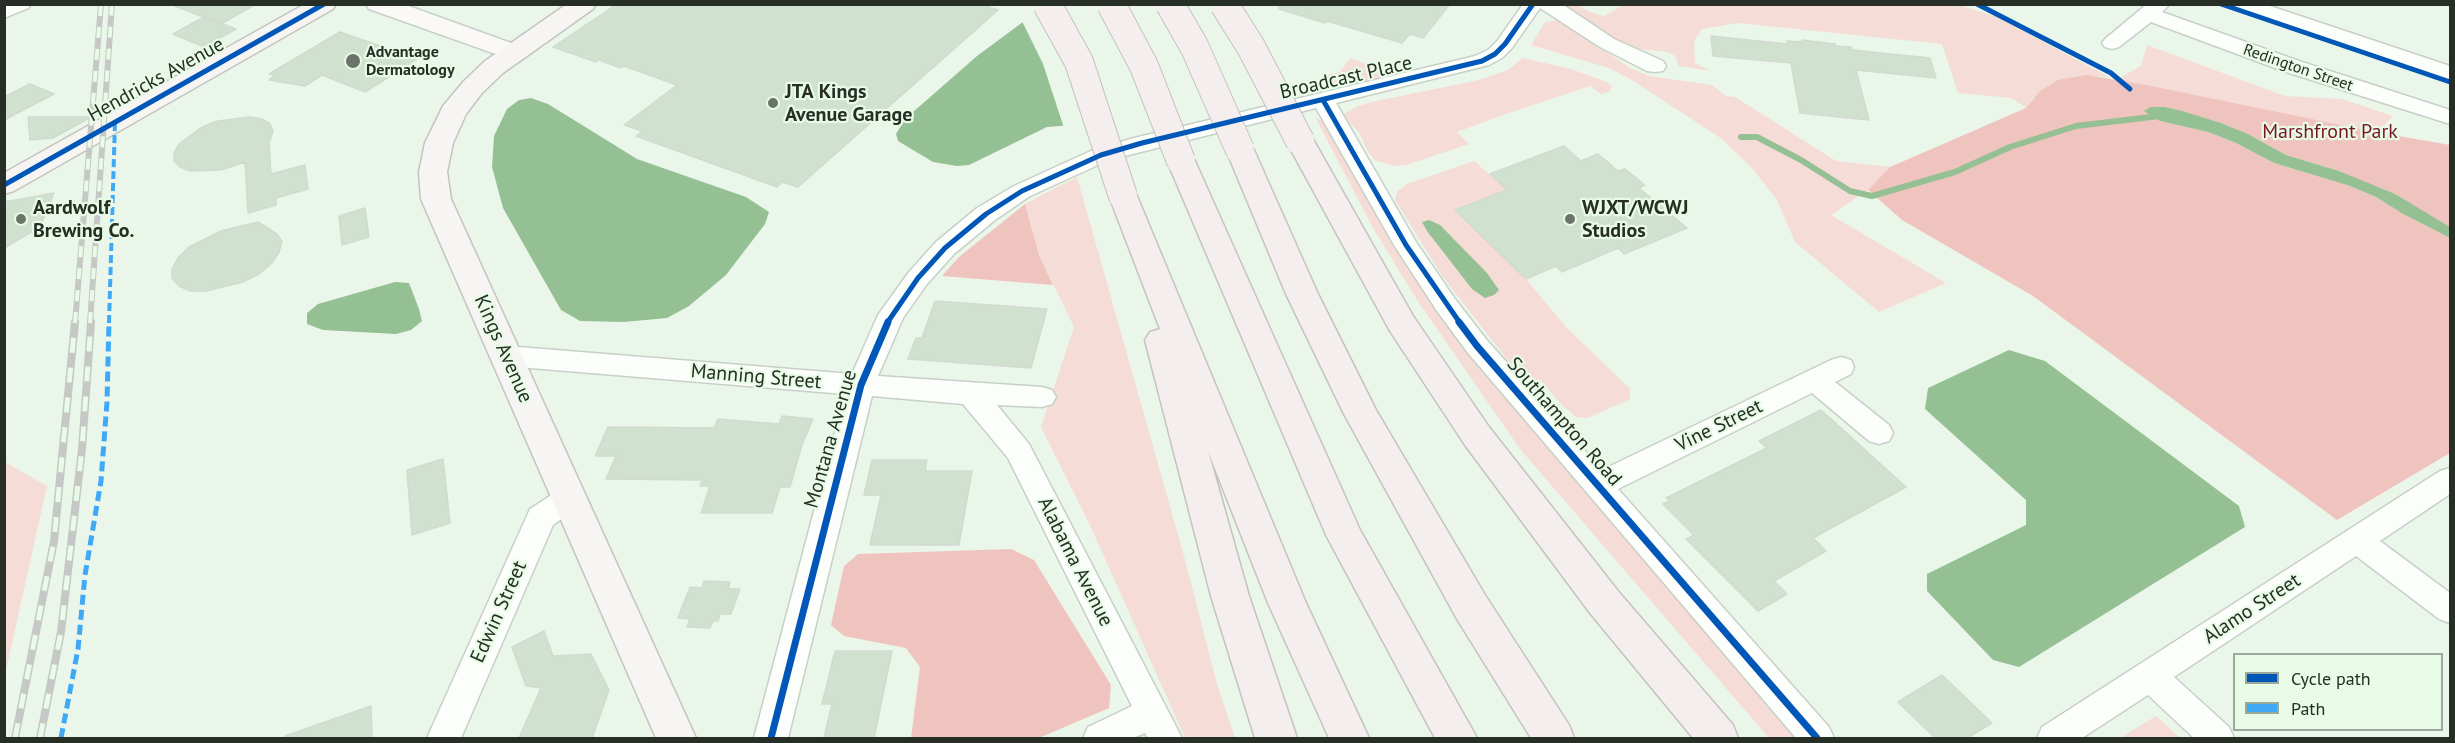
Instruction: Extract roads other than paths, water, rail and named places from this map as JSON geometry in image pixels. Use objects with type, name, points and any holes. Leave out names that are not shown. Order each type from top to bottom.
[{"type":"highway","points":[[1047,4],[1079,62],[1123,196],[1230,596],[1276,738]]},
{"type":"highway","points":[[1111,4],[1144,66],[1181,161],[1344,535],[1457,738]]},
{"type":"highway","points":[[1170,4],[1196,48],[1302,294],[1362,414],[1471,607],[1554,738]]},
{"type":"highway","points":[[1224,4],[1251,47],[1401,324],[1477,436],[1604,602],[1718,738]]},
{"type":"highway","points":[[1123,196],[1283,593],[1349,738]]},
{"type":"main road","name":"Hendricks Avenue","points":[[4,184],[324,4]]},
{"type":"main road","name":"Kings Avenue","points":[[584,4],[513,52],[472,87],[453,112],[439,143],[433,172],[436,199],[676,738]]},
{"type":"street","points":[[4,12],[21,4]]},
{"type":"street","points":[[378,4],[513,52]]},
{"type":"street","name":"Broadcast Place","points":[[1142,143],[1453,69],[1489,58],[1505,44],[1533,4]]},
{"type":"street","points":[[1548,4],[1607,43],[1655,66]]},
{"type":"street","points":[[2243,4],[2338,38],[2451,73]]},
{"type":"street","points":[[2112,43],[2154,9]]},
{"type":"street","name":"Redington Street","points":[[2154,9],[2291,66],[2451,117]]},
{"type":"street","name":"Southampton Road","points":[[1323,100],[1406,245],[1446,305],[1494,368],[1817,738]]},
{"type":"street","name":"Montana Avenue","points":[[771,738],[861,385],[891,315],[918,278],[945,248],[998,206],[1035,184],[1088,160],[1142,143]]},
{"type":"street","name":"Manning Street","points":[[506,356],[971,394],[1042,397]]},
{"type":"street","name":"Vine Street","points":[[1597,486],[1841,367]]},
{"type":"street","points":[[1815,380],[1879,433]]},
{"type":"street","name":"Alabama Avenue","points":[[971,394],[1019,452],[1158,726]]},
{"type":"street","name":"Alamo Street","points":[[2054,738],[2451,479]]},
{"type":"street","name":"Edwin Street","points":[[444,738],[541,517],[569,498]]},
{"type":"street","points":[[2358,541],[2451,610]]},
{"type":"street","points":[[2150,676],[2217,738]]},
{"type":"street","points":[[1100,738],[1158,726]]},
{"type":"waterway","points":[[1741,137],[1757,137],[1801,160],[1850,191],[1872,196],[1955,172],[2010,147],[2076,126],[2159,116]]},
{"type":"railway","points":[[75,323],[101,4]]},
{"type":"railway","points":[[90,323],[112,4]]},
{"type":"railway","points":[[15,738],[54,541],[75,322]]},
{"type":"railway","points":[[40,738],[61,632],[82,449],[91,322]]},
{"type":"place","name":"Advantage Dermatology","points":[[353,61]]},
{"type":"place","name":"JTA Kings Avenue Garage","points":[[773,103]]},
{"type":"place","name":"Aardwolf Brewing Co.","points":[[21,219]]},
{"type":"place","name":"WJXT/WCWJ Studios","points":[[1570,219]]},
{"type":"park label","name":"Marshfront Park","points":[[2330,132]]}]
